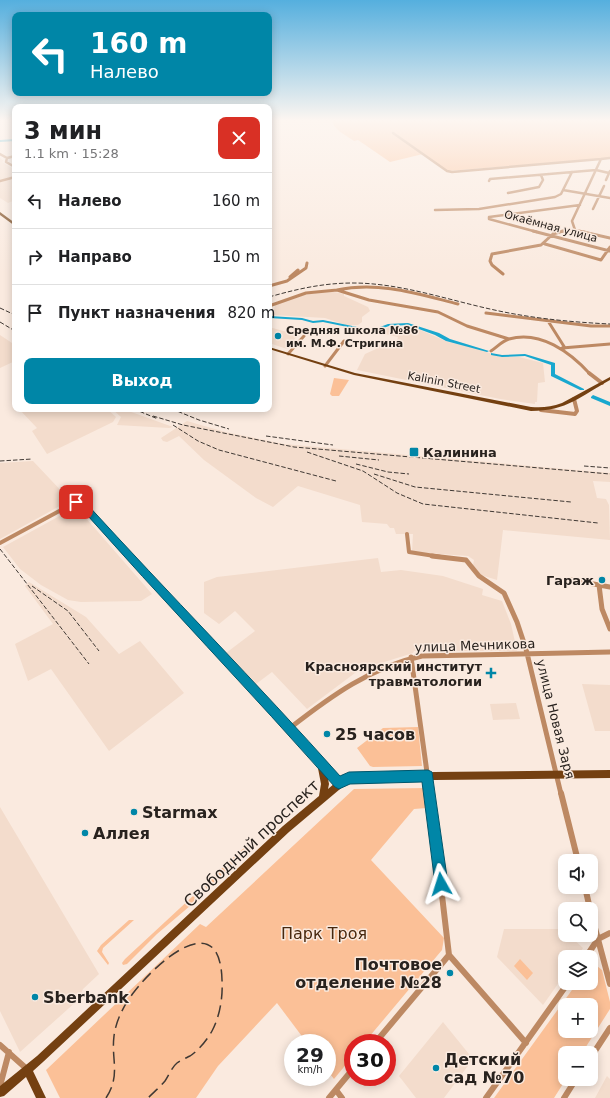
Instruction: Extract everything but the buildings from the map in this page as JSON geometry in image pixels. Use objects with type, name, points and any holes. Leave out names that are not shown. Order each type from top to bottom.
[{"type":"main road","points":[[0,213],[12,222]]},
{"type":"main road","name":"Kalinin Street","points":[[272,349],[325,366],[417,387],[541,410],[561,407],[610,378]]},
{"type":"main road","points":[[321,763],[325,784],[323,797]]},
{"type":"main road","name":"Свободный проспект","points":[[0,1092],[28,1070],[339,783],[349,778],[610,774]]},
{"type":"main road","points":[[28,1070],[41,1098]]},
{"type":"street","points":[[489,181],[490,179],[570,172]]},
{"type":"street","points":[[435,210],[479,208],[558,196],[572,172]]},
{"type":"street","points":[[575,230],[572,223],[595,172]]},
{"type":"street","points":[[606,180],[610,172]]},
{"type":"street","points":[[508,193],[539,187],[543,180],[541,175]]},
{"type":"street","points":[[0,181],[12,178]]},
{"type":"street","points":[[593,209],[604,186]]},
{"type":"street","points":[[562,190],[610,198]]},
{"type":"street","name":"Окаёмная улица","points":[[580,205],[489,217],[489,219],[609,251]]},
{"type":"street","points":[[545,244],[551,236],[557,232],[575,230],[610,238]]},
{"type":"street","points":[[503,274],[492,265],[490,261],[492,254],[503,250],[519,249],[545,244],[601,260],[609,251],[610,247]]},
{"type":"street","points":[[272,285],[291,279],[306,268],[307,263]]},
{"type":"street","points":[[291,279],[290,276],[298,270]]},
{"type":"street","points":[[272,305],[306,293],[349,288],[386,287],[458,304]]},
{"type":"street","points":[[337,290],[369,300],[438,312],[467,326],[509,340],[543,341],[563,348],[576,359],[588,374],[602,383]]},
{"type":"street","points":[[486,313],[548,321],[610,326]]},
{"type":"street","points":[[548,321],[558,332],[563,348]]},
{"type":"street","points":[[288,354],[304,336]]},
{"type":"street","points":[[491,351],[509,340]]},
{"type":"street","points":[[325,366],[344,341]]},
{"type":"street","points":[[563,348],[610,344]]},
{"type":"street","points":[[541,410],[575,414],[577,411],[574,399]]},
{"type":"street","points":[[0,543],[76,502],[82,504],[166,597],[290,728],[339,783]]},
{"type":"street","name":"улица Новая Заря","points":[[407,534],[409,552],[413,554],[466,560],[479,576],[504,593],[517,622],[527,654],[558,774],[576,854]]},
{"type":"street","points":[[572,580],[610,587]]},
{"type":"street","points":[[599,585],[602,609],[610,629]]},
{"type":"street","name":"улица Мечникова","points":[[290,728],[364,675],[388,664],[411,657],[610,652]]},
{"type":"street","points":[[411,657],[428,776],[449,955],[526,1044]]},
{"type":"street","points":[[610,934],[598,939],[610,984]]},
{"type":"street","points":[[383,1034],[449,955]]},
{"type":"street","points":[[486,1098],[563,990]]},
{"type":"street","points":[[598,1046],[610,1028]]},
{"type":"street","points":[[0,1045],[28,1070]]},
{"type":"street","points":[[0,1086],[9,1052]]},
{"type":"street","points":[[328,1098],[344,1080]]},
{"type":"street","points":[[564,1098],[572,1086]]},
{"type":"street","points":[[336,1090],[342,1098]]},
{"type":"shaded area","points":[[0,172],[12,172],[12,177],[0,180]]},
{"type":"shaded area","points":[[12,178],[12,201],[8,203],[0,198],[0,182]]},
{"type":"shaded area","points":[[329,291],[344,294],[344,296],[368,307],[370,311],[362,317],[362,322],[358,325],[346,325],[325,318],[273,315],[275,305],[303,295]]},
{"type":"shaded area","points":[[392,326],[418,329],[448,342],[479,349],[500,357],[519,357],[543,363],[545,382],[538,383],[537,402],[535,402],[535,404],[500,399],[357,370],[365,354],[376,349],[378,345],[396,346],[398,337],[377,332]]},
{"type":"shaded area","points":[[272,328],[298,335],[287,349],[272,344]]},
{"type":"shaded area","points":[[0,335],[12,343],[12,362],[0,368]]},
{"type":"shaded area","points":[[22,412],[110,412],[116,417],[113,422],[47,454],[32,431],[37,428]]},
{"type":"shaded area","points":[[115,412],[131,412],[173,427],[117,425],[121,417]]},
{"type":"shaded area","points":[[187,421],[225,432],[284,444],[610,473],[610,482],[593,481],[597,498],[606,499],[609,505],[610,540],[503,530],[497,580],[481,575],[473,565],[474,560],[468,556],[412,552],[413,534],[396,534],[394,528],[390,528],[387,524],[362,522],[360,505],[298,486],[273,507],[256,498],[204,460],[179,436],[167,442],[163,441],[161,438]]},
{"type":"shaded area","points":[[33,461],[67,497],[67,502],[0,539],[0,463]]},
{"type":"shaded area","points":[[76,507],[152,594],[141,601],[81,602],[68,600],[41,585],[20,569],[3,547]]},
{"type":"shaded area","points":[[378,558],[381,572],[401,570],[443,576],[483,589],[482,595],[502,601],[511,624],[517,651],[414,651],[413,653],[359,670],[307,709],[272,672],[256,684],[226,653],[255,631],[235,611],[219,624],[204,613],[204,582],[217,577]]},
{"type":"shaded area","points":[[29,582],[86,617],[119,654],[140,641],[184,693],[109,751],[51,669],[28,681],[15,644],[53,624],[25,586]]},
{"type":"shaded area","points":[[582,684],[610,685],[610,731],[595,731]]},
{"type":"shaded area","points":[[516,703],[520,719],[493,720],[490,704]]},
{"type":"shaded area","points":[[0,807],[99,974],[83,989],[78,1000],[20,1052],[0,1011]]},
{"type":"shaded area","points":[[504,929],[558,929],[558,942],[577,942],[583,948],[582,950],[558,950],[558,984],[543,1005],[497,957]]},
{"type":"shaded area","name":"Детский сад №70","points":[[443,1022],[473,1059],[444,1098],[416,1098],[399,1076]]},
{"type":"shaded area","points":[[607,1076],[610,1079],[610,1098],[595,1098]]},
{"type":"green space","points":[[334,378],[349,380],[339,396],[332,396],[330,394]]},
{"type":"green space","points":[[418,727],[422,766],[373,767],[370,766],[357,748],[383,728]]},
{"type":"green space","name":"Парк Троя","points":[[426,788],[427,808],[414,809],[371,860],[444,938],[442,950],[372,1034],[344,1034],[344,1067],[336,1077],[336,1034],[300,1034],[277,1003],[218,1066],[196,1098],[60,1098],[46,1070],[200,924],[206,927],[354,789]]},
{"type":"green space","points":[[247,845],[250,848],[207,889],[205,886],[206,883]]},
{"type":"green space","points":[[193,896],[197,900],[157,934],[127,964],[123,965],[122,963],[125,959]]},
{"type":"green space","points":[[129,920],[134,920],[103,948],[102,952],[109,963],[108,965],[97,951],[101,945]]},
{"type":"green space","points":[[520,959],[533,973],[527,980],[514,966]]},
{"type":"green space","points":[[598,967],[602,970],[610,1002],[610,1009],[598,1028],[598,998],[566,998],[572,990],[598,990]]},
{"type":"green space","points":[[558,1009],[558,1038],[592,1038],[586,1046],[558,1046],[558,1086],[562,1086],[554,1098],[494,1098]]},
{"type":"waterway","points":[[272,317],[302,319],[313,322],[323,321],[372,331],[388,325],[408,324],[437,334],[448,340],[487,351]]},
{"type":"waterway","points":[[493,354],[502,356],[525,355],[553,364],[553,375],[582,389]]},
{"type":"waterway","points":[[593,397],[610,404]]},
{"type":"railway","points":[[272,296],[321,285],[342,283],[370,284],[422,292],[519,315],[564,321],[610,324]]},
{"type":"railway","points":[[0,308],[12,314]]},
{"type":"railway","points":[[0,322],[12,329]]},
{"type":"railway","points":[[141,412],[158,419]]},
{"type":"railway","points":[[179,412],[199,420],[229,429]]},
{"type":"railway","points":[[153,416],[183,425],[294,447],[610,474]]},
{"type":"railway","points":[[173,425],[198,441],[219,450],[336,481]]},
{"type":"railway","points":[[266,436],[333,445]]},
{"type":"railway","points":[[307,452],[363,471],[397,493],[423,504],[598,523]]},
{"type":"railway","points":[[339,456],[379,460]]},
{"type":"railway","points":[[0,461],[32,459]]},
{"type":"railway","points":[[356,464],[388,472],[409,474]]},
{"type":"railway","points":[[584,466],[610,468]]},
{"type":"railway","points":[[374,474],[415,487],[571,502]]},
{"type":"railway","points":[[0,549],[89,664]]},
{"type":"railway","points":[[32,586],[68,611],[99,651]]},
{"type":"railway","points":[[106,1098],[111,1090],[114,1075],[113,1045],[115,1030],[121,1013],[130,997],[144,980],[171,956],[186,947],[199,943],[210,946],[219,958],[222,980],[220,1006],[215,1025],[208,1038],[200,1048],[175,1065],[165,1081],[148,1098]]},
{"type":"place","name":"Средняя школа №86 им. М.Ф. Стригина","points":[[278,336]]},
{"type":"place","name":"Калинина","points":[[414,452]]},
{"type":"place","name":"Гараж","points":[[602,580]]},
{"type":"place","name":"Красноярский институт травматологии","points":[[491,673]]},
{"type":"place","name":"25 часов","points":[[327,734]]},
{"type":"place","name":"Starmax","points":[[134,812]]},
{"type":"place","name":"Аллея","points":[[85,833]]},
{"type":"place","name":"Почтовое отделение №28","points":[[450,973]]},
{"type":"place","name":"Sberbank","points":[[35,997]]},
{"type":"place","name":"Детский сад №70","points":[[436,1068]]},
{"type":"route","points":[[76,502],[82,504],[189,622],[260,694],[339,783],[349,778],[428,776],[441,884]]}]
